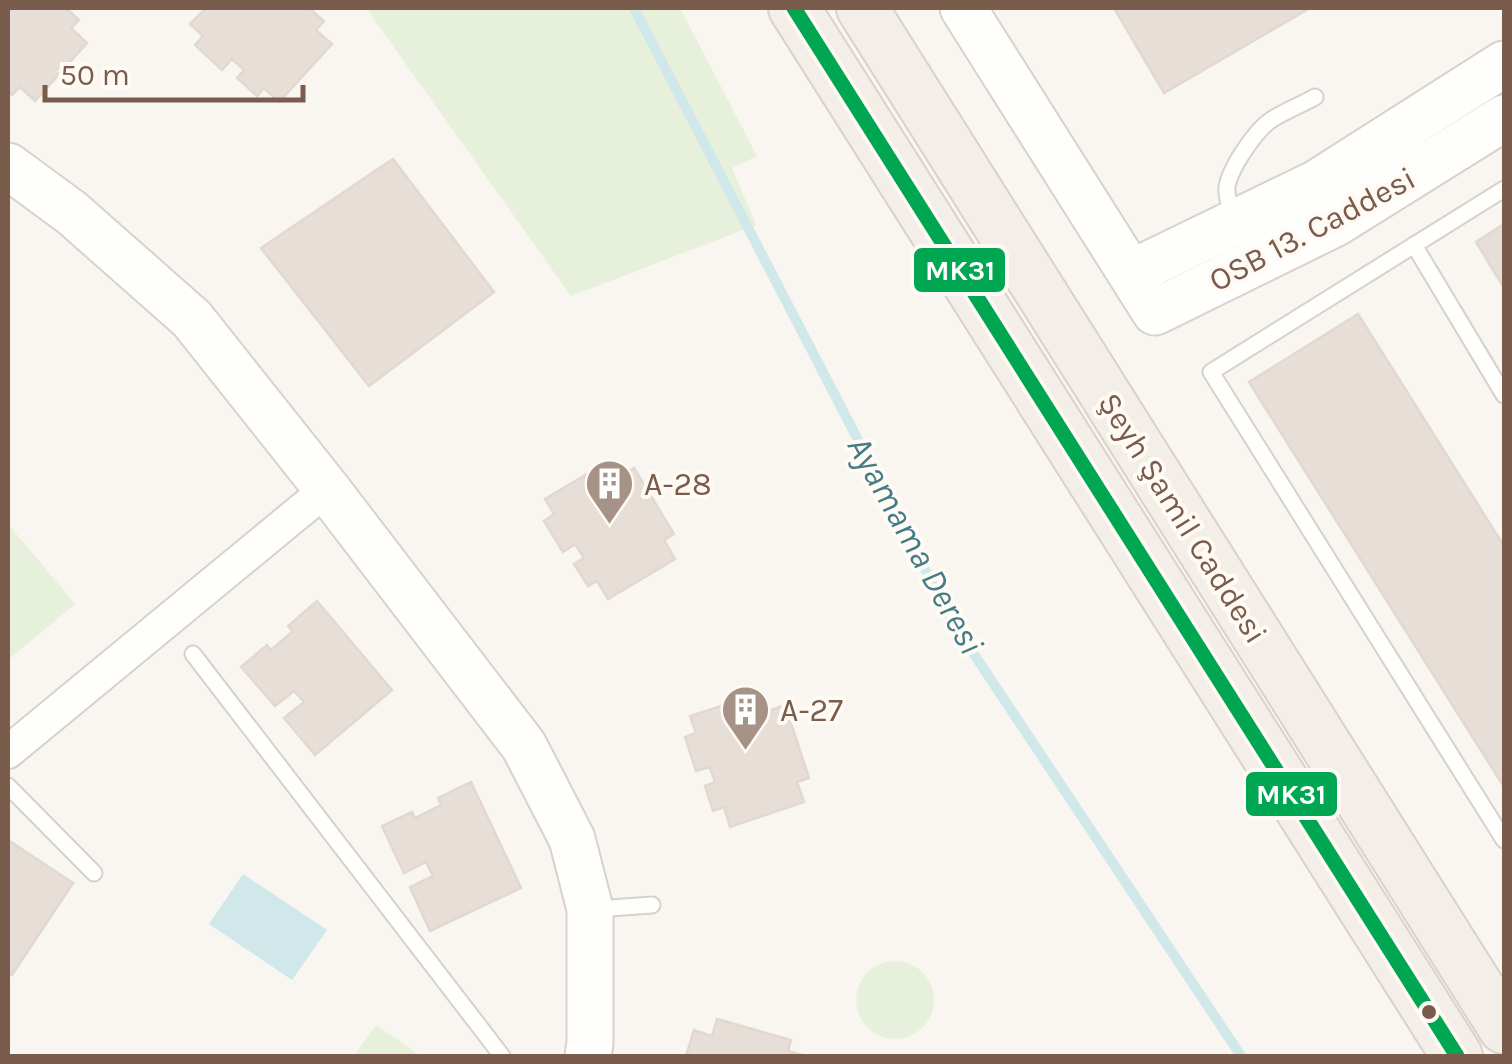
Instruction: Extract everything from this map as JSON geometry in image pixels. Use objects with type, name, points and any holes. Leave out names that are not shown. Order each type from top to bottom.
[{"type":"main road","name":"Şeyh Şamil Caddesi","points":[[794,8],[1457,1056]]},
{"type":"main road","name":"Şeyh Şamil Caddesi","points":[[862,8],[1504,1028]]},
{"type":"street","name":"OSB 13. Caddesi","points":[[963,8],[1155,312],[1317,183],[1504,64]]},
{"type":"street","name":"OSB 13. Caddesi","points":[[1250,240],[1336,223],[1504,118]]},
{"type":"street","points":[[8,166],[72,214],[192,319],[524,746],[572,839],[590,909],[588,1056]]},
{"type":"street","points":[[8,752],[326,488]]},
{"type":"lane","points":[[1250,240],[1228,203],[1227,186],[1237,163],[1268,122],[1314,97]]},
{"type":"lane","points":[[1504,189],[1211,372],[1504,840]]},
{"type":"lane","points":[[1414,245],[1504,395]]},
{"type":"lane","points":[[193,654],[502,1056]]},
{"type":"lane","points":[[8,786],[94,873]]},
{"type":"lane","points":[[590,909],[652,905]]},
{"type":"green space","points":[[366,8],[680,8],[757,156],[732,168],[756,225],[571,296]]},
{"type":"green space","points":[[8,524],[75,604],[8,660]]},
{"type":"green space","points":[[895,961],[910,964],[922,973],[931,985],[931,1015],[922,1027],[910,1036],[895,1039],[880,1036],[868,1027],[859,1015],[856,1000],[859,985],[868,973],[880,964]]},
{"type":"green space","points":[[376,1025],[421,1056],[354,1056]]},
{"type":"water","points":[[243,874],[327,930],[292,980],[209,924]]},
{"type":"building","points":[[8,8],[66,8],[79,20],[71,28],[87,43],[35,101],[20,87],[12,95],[8,90]]},
{"type":"building","points":[[206,8],[309,8],[324,21],[316,30],[332,44],[279,102],[264,88],[257,96],[237,78],[244,70],[232,59],[222,70],[195,45],[203,36],[190,24]]},
{"type":"building","points":[[1114,8],[1310,8],[1164,93]]},
{"type":"building","points":[[393,159],[494,292],[369,386],[261,248]]},
{"type":"building","points":[[1504,224],[1504,288],[1476,242]]},
{"type":"building","points":[[1358,314],[1504,546],[1504,787],[1249,382]]},
{"type":"building","name":"A-28","points":[[609,461],[619,477],[634,468],[674,534],[664,540],[675,559],[608,599],[597,581],[588,586],[574,564],[584,558],[575,544],[563,552],[544,521],[554,514],[545,499]]},
{"type":"building","points":[[317,601],[392,690],[315,755],[284,718],[304,702],[294,691],[275,706],[241,667],[267,645],[271,650],[293,631],[288,626]]},
{"type":"building","name":"A-27","points":[[762,693],[768,711],[785,705],[809,778],[797,782],[804,802],[730,827],[724,807],[713,811],[705,786],[715,782],[710,767],[696,771],[685,737],[696,733],[690,716]]},
{"type":"building","points":[[471,782],[521,888],[430,931],[410,887],[433,876],[426,862],[404,873],[382,826],[412,812],[415,818],[441,805],[438,798]]},
{"type":"building","points":[[8,840],[73,883],[12,975],[8,972]]},
{"type":"building","points":[[717,1019],[791,1040],[788,1051],[806,1056],[686,1056],[694,1030],[712,1036]]},
{"type":"waterway","name":"Ayamama Deresi","points":[[634,8],[952,621],[1241,1056]]},
{"type":"transit line","name":"MK31","points":[[794,8],[1457,1056]]},
{"type":"place","name":"A-28","points":[[609,526]]},
{"type":"place","name":"A-27","points":[[745,752]]}]
